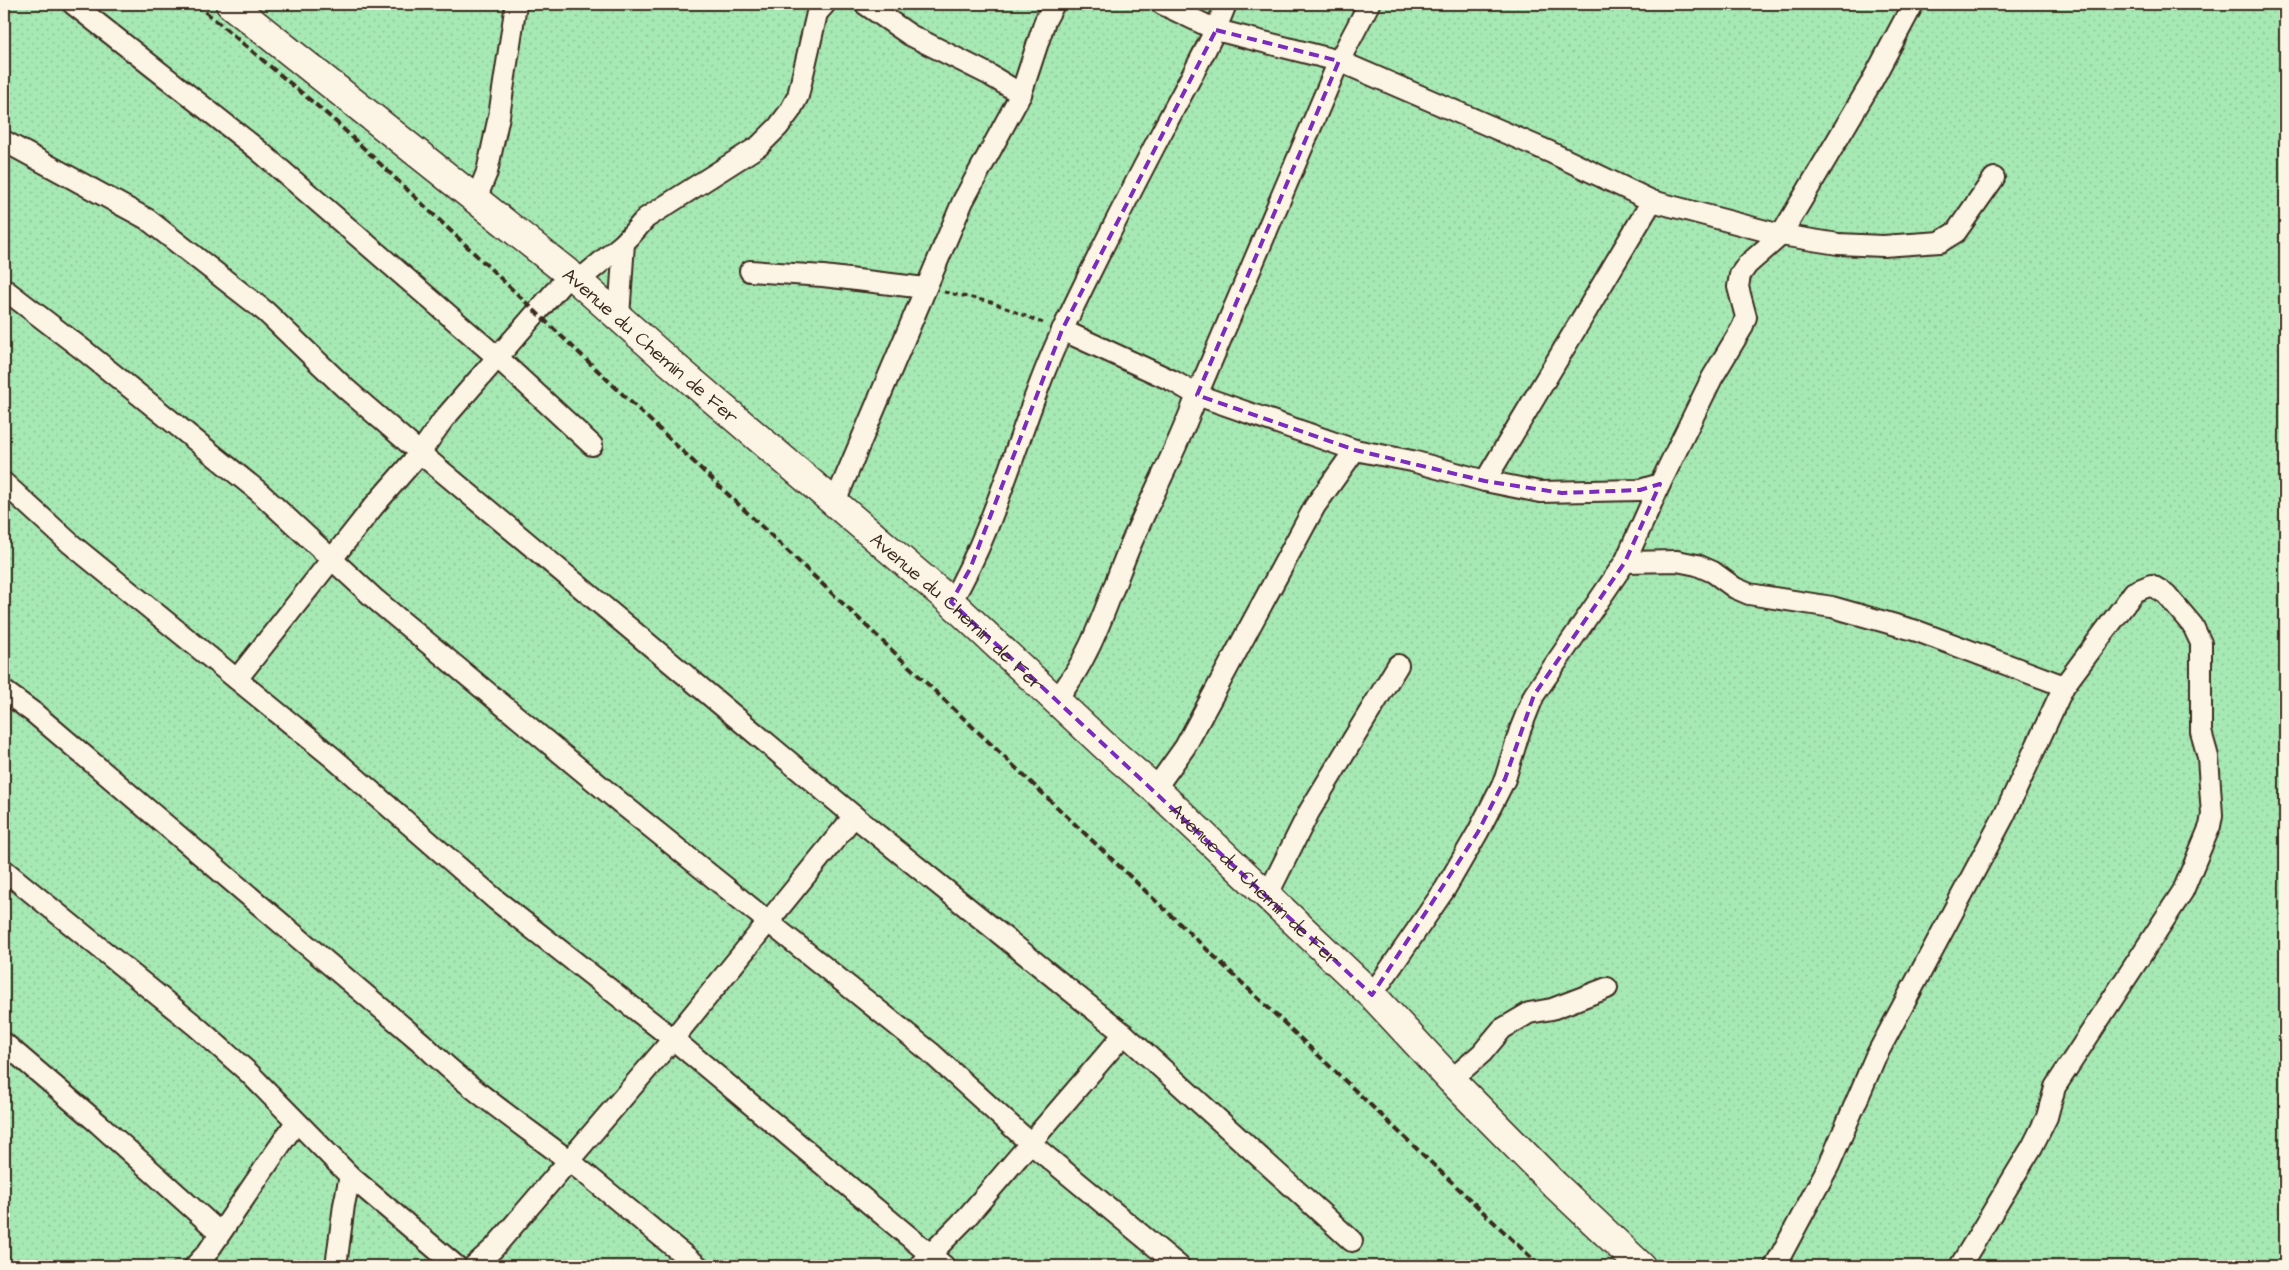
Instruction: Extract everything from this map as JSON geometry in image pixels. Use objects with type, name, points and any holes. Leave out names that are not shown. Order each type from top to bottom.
[{"type":"street","points":[[73,4],[257,149],[497,357],[592,445]]},
{"type":"street","name":"Avenue du Chemin de Fer","points":[[230,4],[574,277],[951,602],[1155,789],[1372,995],[1451,1080],[1555,1185],[1640,1266]]},
{"type":"street","points":[[476,199],[487,172],[499,116],[516,4]]},
{"type":"street","points":[[237,679],[373,507],[420,453],[443,420],[497,357],[574,277],[624,243],[646,218],[759,146],[778,127],[798,96],[817,13],[825,4]]},
{"type":"street","points":[[865,4],[910,35],[988,74],[1022,94]]},
{"type":"street","points":[[835,502],[963,201],[1022,94],[1045,21],[1054,4]]},
{"type":"street","points":[[1162,4],[1216,30],[1339,61],[1550,152],[1652,201],[1781,235],[1838,244],[1883,246],[1940,242],[1956,232],[1994,178]]},
{"type":"street","points":[[951,602],[970,569],[985,534],[1062,330],[1164,126],[1216,30],[1226,4]]},
{"type":"street","points":[[1056,700],[1071,682],[1088,651],[1130,546],[1197,395],[1339,61],[1369,4]]},
{"type":"street","points":[[1372,995],[1445,889],[1478,832],[1505,779],[1520,730],[1534,695],[1625,562],[1660,484],[1712,378],[1742,328],[1746,317],[1738,287],[1740,275],[1747,264],[1781,235],[1913,4]]},
{"type":"street","points":[[4,141],[147,219],[266,312],[345,388],[420,453],[854,816],[1124,1034],[1352,1241]]},
{"type":"street","points":[[1485,481],[1652,201]]},
{"type":"street","points":[[619,317],[624,243]]},
{"type":"street","points":[[750,271],[823,276],[925,288]]},
{"type":"street","points":[[4,289],[86,352],[258,491],[376,600],[767,922],[930,1052],[1029,1142],[1179,1266]]},
{"type":"street","points":[[1062,330],[1173,381],[1197,395],[1355,450],[1412,461],[1485,481],[1540,492],[1640,490],[1660,484]]},
{"type":"street","points":[[1155,789],[1185,747],[1315,506],[1355,450]]},
{"type":"street","points":[[4,483],[71,544],[332,757],[496,900],[673,1039],[931,1262],[1029,1142],[1124,1034]]},
{"type":"street","points":[[1625,562],[1677,562],[1697,565],[1714,572],[1735,588],[1749,594],[1832,607],[1917,631],[2064,686]]},
{"type":"street","points":[[1775,1266],[1829,1165],[1875,1058],[2004,816],[2064,686],[2134,592],[2151,585],[2166,594],[2193,626],[2201,643],[2201,732],[2208,757],[2212,816],[2210,826],[2183,891],[2055,1087],[2047,1117],[2032,1147],[1960,1266]]},
{"type":"street","points":[[1267,896],[1309,812],[1398,665]]},
{"type":"street","points":[[4,691],[34,713],[422,1043],[452,1073],[569,1161],[698,1266]]},
{"type":"street","points":[[474,1266],[494,1248],[673,1039],[854,816]]},
{"type":"street","points":[[4,870],[197,1027],[250,1073],[350,1176],[456,1266]]},
{"type":"street","points":[[1451,1080],[1482,1052],[1502,1029],[1529,1013],[1552,1009],[1607,988]]},
{"type":"street","points":[[4,1044],[99,1124],[220,1233]]},
{"type":"street","points":[[195,1266],[220,1233],[296,1122]]},
{"type":"street","points":[[336,1266],[350,1176]]},
{"type":"path","points":[[925,288],[991,302],[1062,330]]},
{"type":"highlighted area","points":[[1216,30],[1339,61],[1197,395],[1355,450],[1485,481],[1562,493],[1640,490],[1660,484],[1625,562],[1534,695],[1505,779],[1478,832],[1372,995],[951,602],[970,569],[1062,330]]},
{"type":"green space","points":[[4,4],[2285,4],[2285,1266],[4,1266]]},
{"type":"railway","points":[[196,4],[334,120],[1540,1266]]}]
